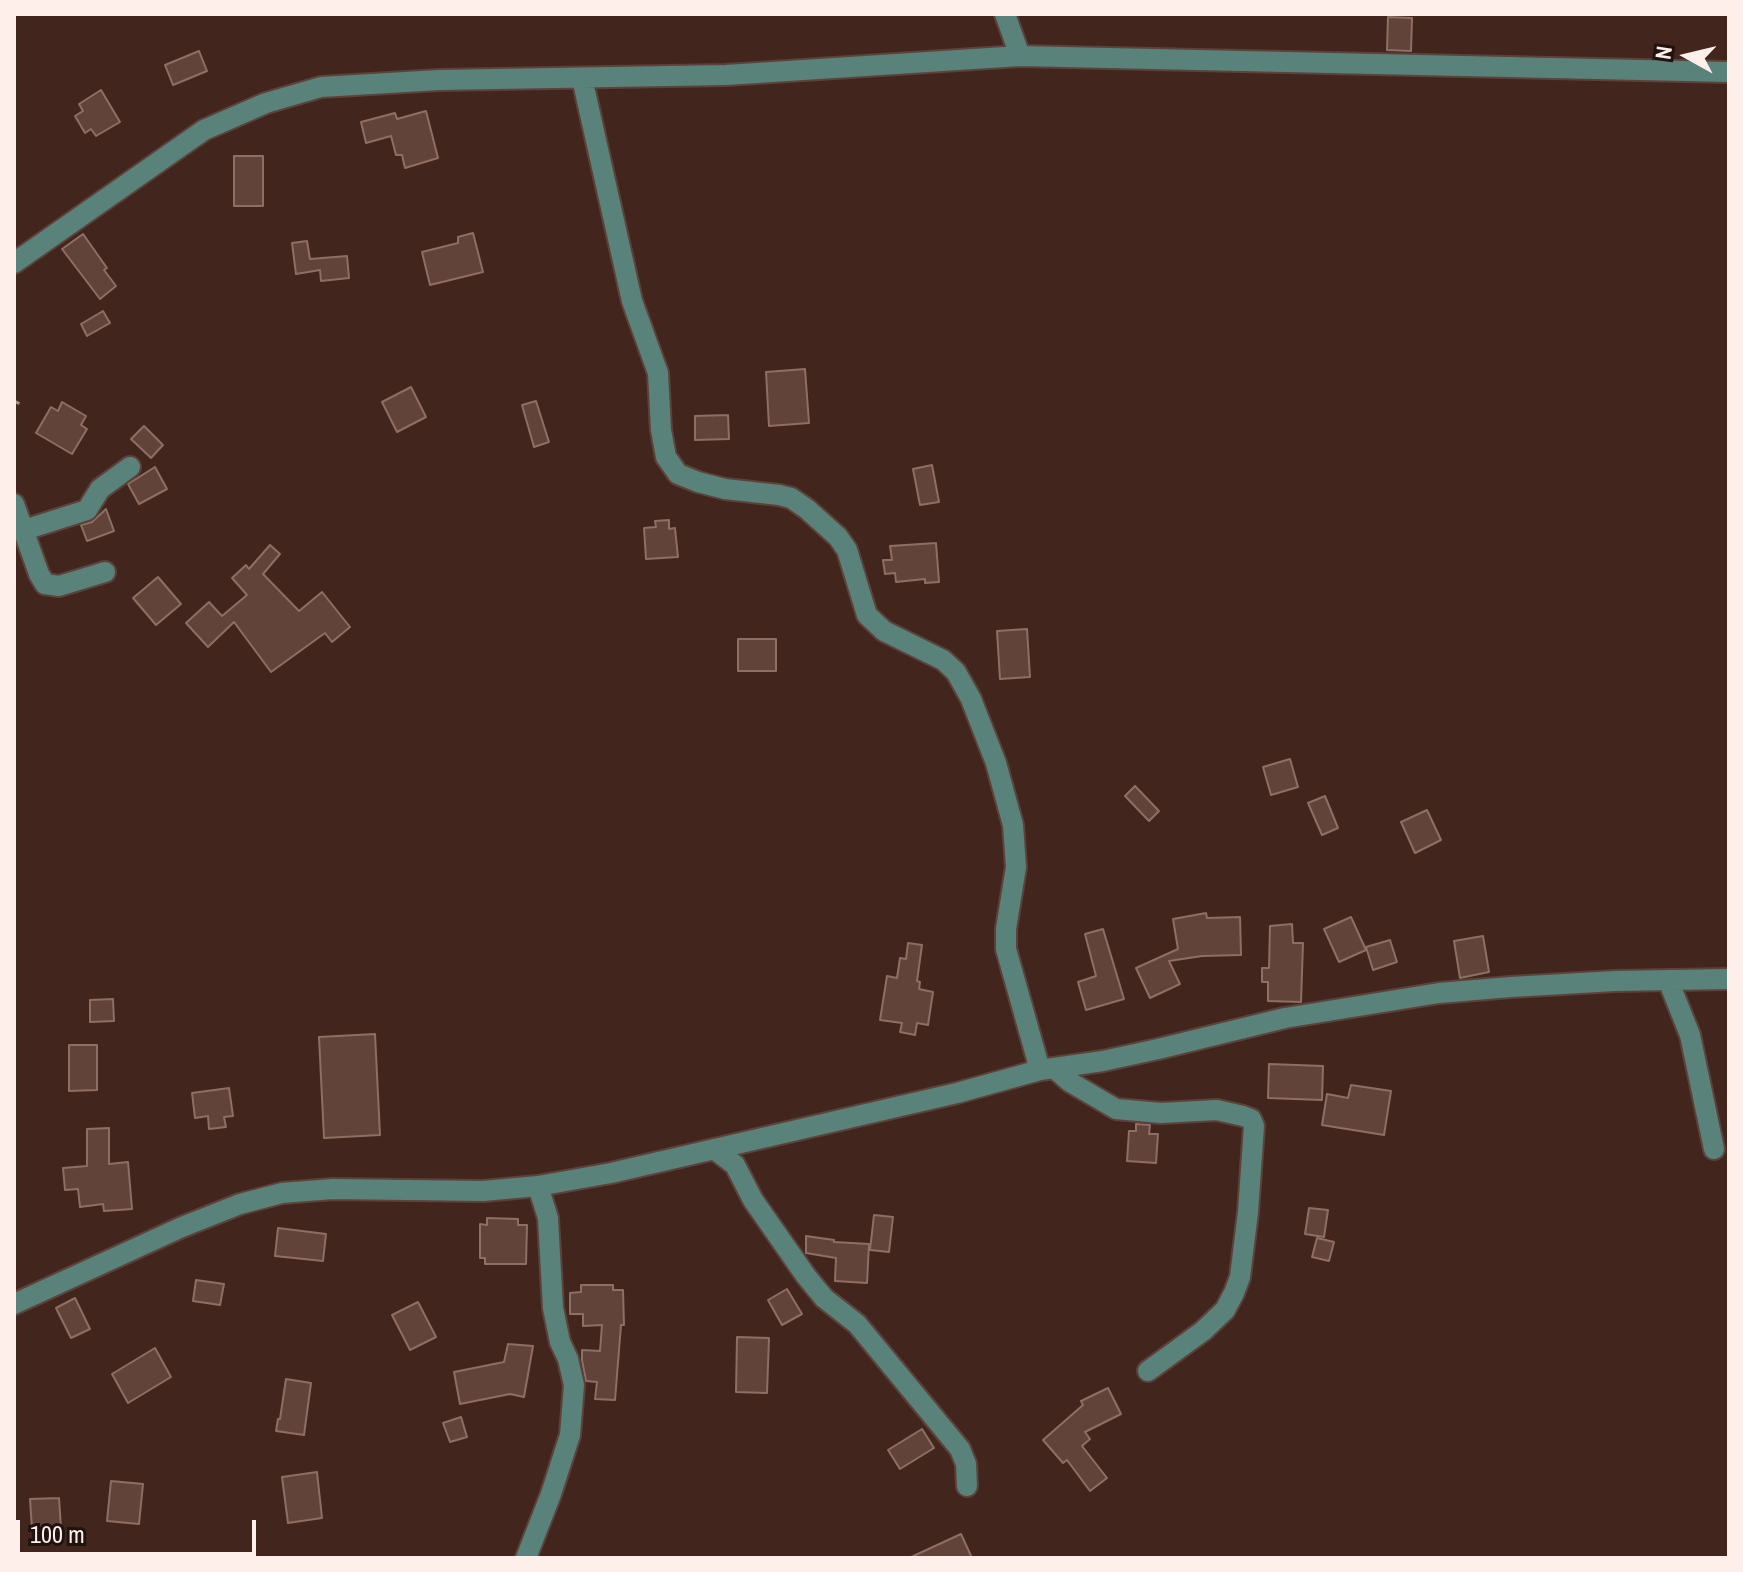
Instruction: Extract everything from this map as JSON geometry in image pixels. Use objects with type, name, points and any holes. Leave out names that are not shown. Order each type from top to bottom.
[{"type":"street","points":[[1005,14],[1020,56]]},
{"type":"street","points":[[14,263],[204,130],[266,103],[321,87],[439,80],[726,75],[1020,56],[1669,68],[1729,72]]},
{"type":"street","points":[[582,78],[632,301],[658,373],[661,430],[666,457],[678,474],[698,482],[725,489],[779,495],[791,498],[807,509],[838,537],[847,550],[867,615],[884,631],[943,660],[956,672],[971,699],[996,763],[1013,825],[1016,867],[1006,929],[1006,949],[1047,1069],[1116,1109],[1161,1113],[1217,1110],[1251,1119],[1254,1126],[1242,1264],[1234,1293],[1225,1310],[1203,1331],[1148,1371]]},
{"type":"street","points":[[24,530],[87,510],[100,489],[130,467]]},
{"type":"street","points":[[14,504],[45,584],[59,586],[105,572]]},
{"type":"street","points":[[14,1304],[182,1227],[240,1204],[282,1193],[333,1189],[483,1191],[538,1186],[611,1173],[957,1093],[1047,1069],[1158,1049],[1285,1018],[1439,993],[1541,985],[1729,979]]},
{"type":"street","points":[[1668,980],[1690,1035],[1714,1149]]},
{"type":"street","points":[[735,1165],[739,1143]]},
{"type":"street","points":[[714,1149],[735,1165],[753,1200],[824,1298],[857,1324],[960,1449],[966,1464],[967,1486]]},
{"type":"street","points":[[526,1558],[570,1435],[574,1385],[553,1308],[548,1218],[538,1186]]},
{"type":"path","points":[[14,401],[20,404]]},
{"type":"building","points":[[1388,17],[1412,18],[1411,51],[1387,50]]},
{"type":"building","points":[[199,51],[207,71],[173,85],[165,65]]},
{"type":"building","points":[[101,90],[120,122],[96,136],[91,129],[85,133],[75,116],[83,111],[79,104]]},
{"type":"building","points":[[426,111],[438,158],[405,168],[402,155],[396,155],[391,136],[366,143],[361,122],[395,113],[397,119]]},
{"type":"building","points":[[234,156],[263,156],[263,206],[234,206]]},
{"type":"building","points":[[473,233],[483,272],[430,285],[422,252],[458,243],[458,237]]},
{"type":"building","points":[[83,234],[116,286],[100,299],[62,249]]},
{"type":"building","points":[[307,241],[310,259],[347,256],[349,278],[321,281],[320,270],[296,274],[292,243]]},
{"type":"building","points":[[103,311],[110,323],[87,336],[81,324]]},
{"type":"building","points":[[805,369],[809,423],[769,426],[766,372]]},
{"type":"building","points":[[411,387],[426,417],[397,432],[382,402]]},
{"type":"building","points":[[536,401],[549,442],[534,447],[522,405]]},
{"type":"building","points":[[62,402],[86,416],[81,425],[87,429],[72,454],[36,433],[51,407],[58,411]]},
{"type":"building","points":[[728,415],[729,439],[695,440],[695,416]]},
{"type":"building","points":[[144,426],[163,445],[151,458],[131,439]]},
{"type":"building","points":[[932,465],[939,502],[920,505],[913,469]]},
{"type":"building","points":[[155,467],[167,489],[139,504],[128,484]]},
{"type":"building","points":[[106,509],[114,531],[87,541],[81,525],[92,522]]},
{"type":"building","points":[[669,520],[669,529],[675,528],[678,557],[646,559],[644,528],[656,527],[655,521]]},
{"type":"building","points":[[936,543],[939,582],[925,583],[925,579],[896,582],[895,573],[885,574],[883,560],[892,560],[890,546]]},
{"type":"building","points":[[270,545],[280,554],[263,574],[299,611],[322,592],[350,627],[332,642],[325,633],[271,672],[234,622],[208,647],[186,623],[209,602],[222,616],[247,595],[232,578],[246,565],[249,569]]},
{"type":"building","points":[[158,577],[181,604],[156,625],[133,598]]},
{"type":"building","points":[[1027,629],[1030,677],[1000,679],[997,631]]},
{"type":"building","points":[[738,639],[776,639],[776,671],[738,671]]},
{"type":"building","points":[[1290,759],[1298,787],[1271,795],[1263,767]]},
{"type":"building","points":[[1135,786],[1159,811],[1149,821],[1125,796]]},
{"type":"building","points":[[1325,796],[1338,828],[1322,835],[1308,803]]},
{"type":"building","points":[[1427,810],[1441,840],[1415,853],[1401,822]]},
{"type":"building","points":[[1206,913],[1207,918],[1240,917],[1241,955],[1169,961],[1180,984],[1150,998],[1136,968],[1178,949],[1173,919]]},
{"type":"building","points":[[1351,917],[1366,950],[1339,962],[1324,929]]},
{"type":"building","points":[[1292,924],[1293,943],[1303,943],[1301,1002],[1268,1001],[1268,982],[1262,982],[1262,968],[1269,968],[1270,926]]},
{"type":"building","points":[[1103,929],[1124,999],[1086,1010],[1078,982],[1096,976],[1085,934]]},
{"type":"building","points":[[1483,936],[1489,972],[1460,978],[1454,941]]},
{"type":"building","points":[[1390,940],[1397,962],[1373,970],[1366,947]]},
{"type":"building","points":[[908,943],[922,945],[917,981],[920,982],[919,989],[933,992],[928,1025],[917,1023],[915,1035],[900,1032],[902,1023],[880,1020],[887,976],[897,978],[900,958],[906,959]]},
{"type":"building","points":[[113,999],[114,1021],[90,1022],[90,1000]]},
{"type":"building","points":[[375,1034],[380,1135],[324,1138],[319,1037]]},
{"type":"building","points":[[69,1045],[97,1045],[97,1090],[69,1091]]},
{"type":"building","points":[[1269,1064],[1323,1066],[1322,1100],[1268,1098]]},
{"type":"building","points":[[1351,1085],[1391,1091],[1384,1135],[1322,1125],[1327,1094],[1348,1098]]},
{"type":"building","points":[[229,1088],[233,1116],[224,1117],[226,1127],[209,1129],[208,1116],[195,1118],[192,1093]]},
{"type":"building","points":[[1136,1124],[1150,1125],[1149,1134],[1158,1134],[1156,1163],[1127,1161],[1129,1131],[1136,1131]]},
{"type":"building","points":[[109,1128],[109,1164],[128,1162],[132,1209],[104,1211],[103,1204],[80,1207],[78,1189],[65,1190],[63,1168],[87,1166],[87,1129]]},
{"type":"building","points":[[1309,1208],[1328,1210],[1324,1237],[1305,1234]]},
{"type":"building","points":[[874,1215],[893,1217],[889,1252],[870,1250]]},
{"type":"building","points":[[487,1218],[518,1219],[518,1225],[527,1225],[526,1264],[485,1264],[485,1258],[480,1258],[480,1224],[487,1225]]},
{"type":"building","points":[[278,1228],[326,1234],[323,1261],[275,1256]]},
{"type":"building","points":[[806,1236],[834,1242],[869,1244],[867,1283],[835,1281],[836,1258],[806,1253]]},
{"type":"building","points":[[1317,1238],[1334,1242],[1329,1261],[1312,1257]]},
{"type":"building","points":[[196,1280],[224,1284],[220,1305],[193,1301]]},
{"type":"building","points":[[581,1285],[613,1285],[613,1290],[623,1290],[624,1325],[621,1325],[615,1400],[595,1399],[597,1382],[586,1381],[582,1350],[600,1351],[602,1325],[583,1326],[583,1314],[570,1314],[570,1293],[581,1292]]},
{"type":"building","points":[[787,1289],[802,1314],[782,1325],[768,1300]]},
{"type":"building","points":[[75,1298],[90,1329],[71,1338],[56,1308]]},
{"type":"building","points":[[418,1302],[436,1337],[410,1350],[392,1315]]},
{"type":"building","points":[[737,1337],[769,1338],[767,1393],[736,1392]]},
{"type":"building","points":[[508,1344],[533,1346],[524,1397],[510,1394],[460,1404],[454,1372],[504,1362]]},
{"type":"building","points":[[155,1348],[171,1377],[128,1403],[112,1374]]},
{"type":"building","points":[[286,1379],[311,1383],[304,1435],[276,1431]]},
{"type":"building","points":[[1108,1388],[1121,1414],[1085,1432],[1090,1439],[1082,1446],[1107,1478],[1090,1491],[1067,1460],[1063,1463],[1043,1440],[1083,1405],[1081,1401]]},
{"type":"building","points":[[461,1417],[467,1437],[450,1442],[443,1423]]},
{"type":"building","points":[[922,1429],[934,1448],[900,1469],[888,1450]]},
{"type":"building","points":[[317,1472],[322,1518],[288,1523],[282,1477]]},
{"type":"building","points":[[111,1481],[143,1484],[139,1524],[107,1521]]},
{"type":"building","points":[[59,1498],[61,1528],[32,1529],[30,1499]]},
{"type":"building","points":[[961,1534],[972,1558],[909,1558]]}]
